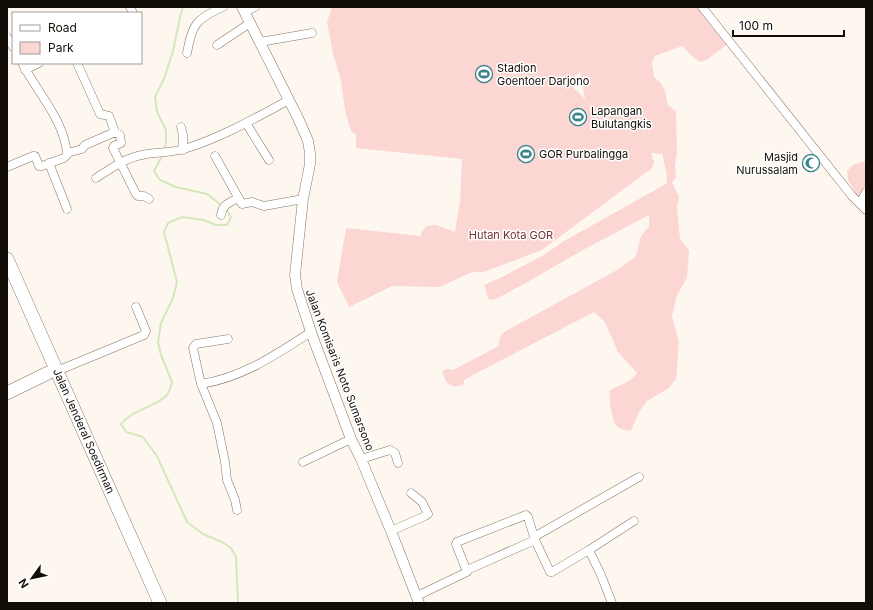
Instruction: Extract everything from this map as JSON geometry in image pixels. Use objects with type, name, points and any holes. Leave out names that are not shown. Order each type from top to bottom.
[{"type":"main road","name":"Jalan Jenderal Soedirman","points":[[7,259],[53,372],[151,603]]},
{"type":"main road","name":"Jalan Jenderal Soedirman","points":[[7,281],[53,372],[160,603]]},
{"type":"main road","points":[[7,393],[53,372]]},
{"type":"street","points":[[187,53],[190,35],[194,26],[203,18],[224,7]]},
{"type":"street","points":[[243,9],[255,7]]},
{"type":"street","points":[[705,8],[785,114],[852,196],[863,207]]},
{"type":"street","name":"Jalan Komisaris Noto Sumarsono","points":[[243,9],[308,141],[310,164],[303,199],[295,275],[297,289],[311,332],[351,439],[391,531],[418,600]]},
{"type":"street","points":[[217,45],[250,23]]},
{"type":"street","points":[[260,42],[312,33]]},
{"type":"street","points":[[7,36],[12,45]]},
{"type":"street","points":[[7,167],[33,156],[35,156],[39,166],[66,158],[67,152],[64,137],[52,112],[23,66],[33,64]]},
{"type":"street","points":[[77,64],[100,114],[108,115],[110,117],[115,132],[119,134],[121,142],[113,148],[137,196],[144,196],[149,199]]},
{"type":"street","points":[[96,178],[121,163],[144,154],[159,154],[183,150],[246,123],[289,100]]},
{"type":"street","points":[[246,123],[269,160]]},
{"type":"street","points":[[181,127],[183,135],[183,150]]},
{"type":"street","points":[[67,152],[82,149],[85,145],[115,132]]},
{"type":"street","points":[[214,156],[242,204],[252,202],[264,206],[303,199]]},
{"type":"street","points":[[49,164],[67,209]]},
{"type":"street","points":[[863,207],[866,192]]},
{"type":"street","points":[[221,215],[223,206],[238,198]]},
{"type":"street","points":[[53,372],[144,335],[146,331],[136,306]]},
{"type":"street","points":[[201,384],[218,382],[252,368],[311,332]]},
{"type":"street","points":[[228,339],[196,344],[194,346],[194,351],[201,384],[217,423],[227,480],[235,500],[237,510]]},
{"type":"street","points":[[303,462],[351,439]]},
{"type":"street","points":[[361,459],[390,450],[395,453],[398,463]]},
{"type":"street","points":[[418,600],[466,573],[467,570],[534,538],[639,477]]},
{"type":"street","points":[[391,531],[428,514],[422,502],[411,493]]},
{"type":"street","points":[[467,570],[456,544],[459,541],[526,515],[528,517],[534,538],[551,572],[634,522]]},
{"type":"street","points":[[589,550],[612,603]]},
{"type":"green space","name":"GOR Purbalingga","points":[[332,7],[697,7],[726,45],[707,60],[700,62],[682,46],[655,56],[652,62],[654,77],[661,83],[665,91],[668,105],[676,111],[676,178],[672,182],[679,197],[677,207],[680,239],[689,251],[687,278],[677,295],[672,316],[679,342],[676,379],[669,388],[647,401],[639,412],[631,431],[621,429],[614,421],[609,391],[628,382],[637,373],[618,352],[605,322],[594,312],[473,375],[464,380],[464,384],[459,386],[452,386],[448,384],[442,371],[447,369],[453,370],[499,346],[500,339],[504,332],[619,269],[636,256],[641,236],[649,226],[649,215],[496,299],[489,300],[484,285],[544,255],[564,241],[666,184],[667,176],[663,154],[651,153],[654,162],[652,168],[542,250],[483,272],[472,272],[440,287],[392,286],[349,307],[337,282],[346,228],[421,236],[421,233],[426,226],[436,225],[455,232],[460,201],[462,159],[356,148],[356,135],[351,131],[345,111],[341,80],[333,54],[327,22]],"holes":[[[580,72],[585,99],[570,84],[573,78]]]},
{"type":"green space","points":[[866,161],[866,193],[858,197],[848,180],[847,171],[853,165]]},
{"type":"waterway","points":[[164,150],[166,144],[166,130],[157,112],[155,97],[164,79],[173,51],[183,7]]},
{"type":"waterway","points":[[162,156],[154,171],[160,180],[176,187],[207,194],[221,205]]},
{"type":"waterway","points":[[226,210],[231,217],[227,225],[216,225],[204,220],[182,217],[168,223],[164,232],[177,282],[173,298],[161,323],[158,342],[161,355],[172,382],[166,396],[131,415],[121,424],[126,432],[143,437],[157,456],[187,522],[203,534],[222,542],[231,548],[236,557],[238,603]]},
{"type":"place","name":"Stadion Goentoer Darjono","points":[[484,74]]},
{"type":"place","name":"Lapangan Bulutangkis","points":[[578,117]]},
{"type":"place","name":"GOR Purbalingga","points":[[526,154]]},
{"type":"place","name":"Masjid Nurussalam","points":[[811,163]]},
{"type":"park label","name":"Hutan Kota GOR","points":[[511,235]]}]
